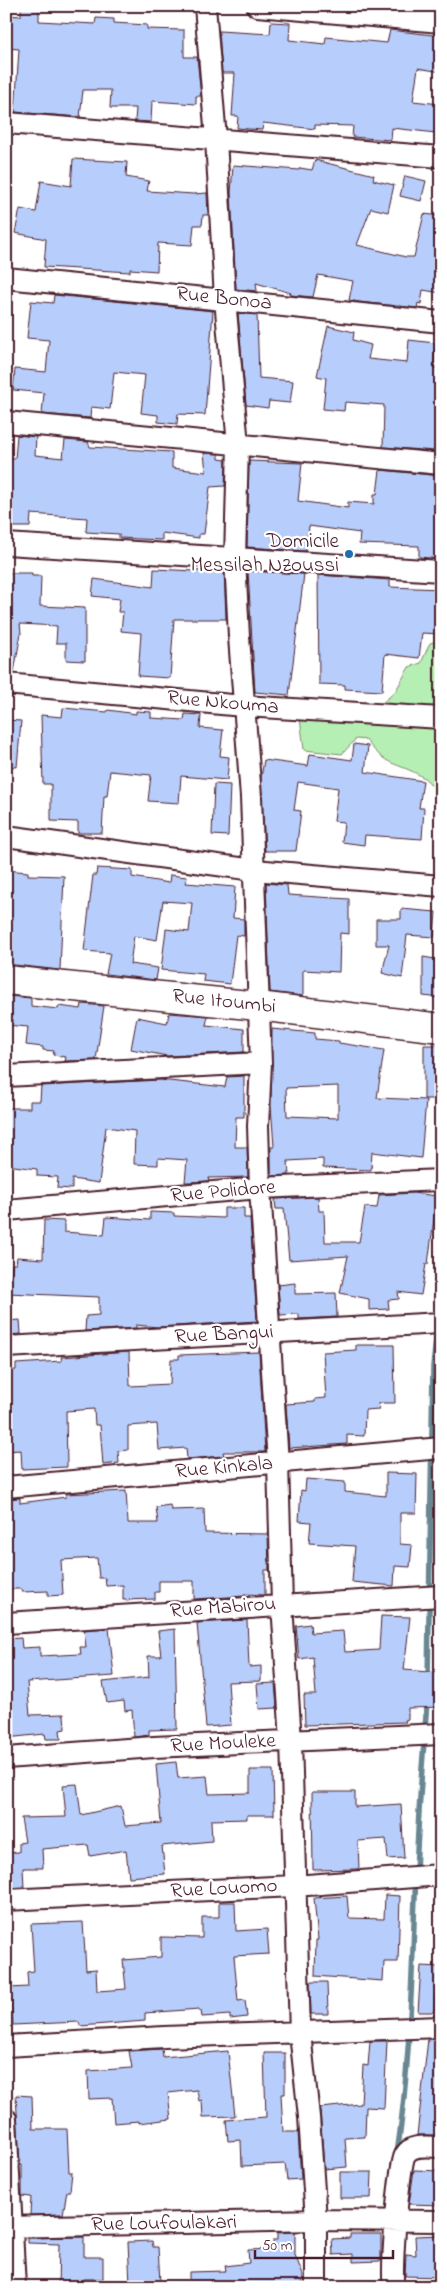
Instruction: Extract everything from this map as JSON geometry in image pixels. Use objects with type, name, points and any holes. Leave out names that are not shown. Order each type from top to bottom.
[{"type":"street","points":[[204,6],[216,139],[225,300],[238,444],[235,558],[254,870],[261,1063],[258,1126],[260,1188],[271,1332],[278,1463],[282,1604],[291,1741],[300,2033],[309,2117],[316,2220],[316,2287]]},
{"type":"street","points":[[258,6],[441,22]]},
{"type":"street","points":[[6,123],[441,157]]},
{"type":"street","name":"Rue Bonoa","points":[[6,278],[441,322]]},
{"type":"street","points":[[6,422],[441,464]]},
{"type":"street","points":[[6,544],[441,571]]},
{"type":"street","name":"Rue Nkouma","points":[[6,684],[243,706],[441,718]]},
{"type":"street","points":[[6,836],[254,870],[441,886]]},
{"type":"street","name":"Rue Itoumbi","points":[[6,980],[258,1006],[441,1028]]},
{"type":"street","points":[[6,1076],[261,1063]]},
{"type":"street","name":"Rue Polidore","points":[[6,1210],[260,1188],[441,1180]]},
{"type":"street","name":"Rue Bangui","points":[[6,1347],[441,1322]]},
{"type":"street","name":"Rue Kinkala","points":[[6,1487],[441,1448]]},
{"type":"street","name":"Rue Mabirou","points":[[6,1623],[282,1604],[441,1596]]},
{"type":"street","name":"Rue Mouleke","points":[[6,1758],[154,1747],[441,1734]]},
{"type":"street","name":"Rue Louomo","points":[[6,1900],[294,1886],[441,1875]]},
{"type":"street","points":[[6,2046],[164,2037],[441,2027]]},
{"type":"street","points":[[6,2119],[9,2227],[15,2287]]},
{"type":"street","points":[[394,2287],[396,2220],[401,2168],[406,2154],[418,2146],[441,2147]]},
{"type":"street","name":"Rue Loufoulakari","points":[[9,2227],[316,2220],[441,2221]]},
{"type":"green space","points":[[441,640],[441,795],[424,778],[386,760],[366,740],[356,739],[342,754],[304,750],[300,718],[336,718],[382,703],[395,692],[409,667],[421,663],[430,643]]},
{"type":"building","points":[[21,6],[39,6],[39,21],[95,24],[96,18],[114,19],[114,23],[147,25],[147,29],[184,30],[184,57],[197,57],[201,96],[196,96],[196,104],[152,101],[151,122],[135,121],[136,108],[110,108],[111,90],[83,90],[80,117],[15,112],[19,49],[6,48],[6,15],[21,16]]},
{"type":"building","points":[[271,22],[290,23],[289,40],[325,44],[326,37],[387,43],[390,30],[441,36],[441,72],[418,68],[413,101],[440,104],[436,133],[392,128],[391,140],[352,137],[353,126],[315,125],[315,129],[263,123],[262,130],[237,128],[238,116],[232,116],[235,73],[222,73],[219,31],[270,34]]},
{"type":"building","points":[[73,159],[127,162],[126,177],[149,181],[147,191],[207,193],[208,215],[203,215],[202,225],[194,225],[192,245],[158,243],[157,271],[130,269],[130,272],[44,267],[46,239],[15,233],[20,209],[36,212],[41,181],[71,186]]},
{"type":"building","points":[[315,160],[374,175],[373,180],[394,185],[388,212],[371,208],[357,245],[406,257],[414,257],[424,214],[441,216],[441,293],[423,290],[421,304],[418,303],[417,308],[359,302],[349,300],[353,281],[318,275],[313,297],[290,295],[291,293],[256,283],[257,291],[236,289],[231,193],[233,165],[312,170]]},
{"type":"building","points":[[405,176],[426,181],[421,201],[400,196]]},
{"type":"building","points":[[54,295],[213,311],[205,415],[178,414],[177,424],[158,422],[158,415],[141,413],[145,375],[114,372],[110,409],[91,407],[90,418],[42,414],[44,393],[13,390],[15,369],[46,372],[49,340],[27,338],[31,301],[53,303]]},
{"type":"building","points":[[238,313],[257,315],[259,378],[293,381],[290,403],[269,401],[268,408],[246,405]]},
{"type":"building","points":[[328,326],[354,332],[353,340],[371,345],[368,359],[407,363],[409,340],[435,343],[434,368],[441,368],[441,413],[437,413],[435,451],[383,447],[384,405],[345,402],[344,411],[323,409],[326,378],[317,376]]},
{"type":"building","points":[[17,435],[36,437],[35,455],[63,458],[65,440],[88,442],[90,447],[172,452],[172,468],[206,472],[204,453],[219,454],[219,459],[226,460],[225,486],[210,487],[204,534],[199,534],[199,538],[162,533],[162,540],[119,538],[119,534],[86,532],[87,518],[31,514],[30,527],[6,527],[6,458],[15,459]]},
{"type":"building","points":[[249,461],[302,463],[298,501],[348,508],[348,502],[374,504],[374,494],[377,494],[380,470],[441,476],[441,559],[419,557],[419,546],[359,544],[360,533],[309,526],[306,551],[247,547]]},
{"type":"building","points":[[154,569],[195,571],[224,569],[226,619],[174,619],[170,678],[138,676],[141,633],[121,631],[123,612],[118,612],[120,599],[92,596],[94,579],[153,587]]},
{"type":"building","points":[[248,571],[304,574],[289,695],[255,692]]},
{"type":"building","points":[[6,573],[32,573],[32,576],[41,576],[40,606],[85,608],[85,661],[66,660],[66,643],[56,643],[57,626],[20,624],[21,633],[14,672],[6,671]]},
{"type":"building","points":[[318,575],[390,580],[390,587],[441,589],[441,634],[422,633],[419,658],[385,654],[382,691],[345,689],[345,685],[319,684]]},
{"type":"building","points":[[63,708],[107,712],[108,710],[136,714],[136,711],[151,712],[151,718],[184,720],[185,714],[201,715],[200,728],[223,730],[220,756],[229,757],[227,780],[181,776],[179,803],[148,801],[151,775],[110,771],[107,796],[104,796],[102,833],[78,833],[78,822],[51,821],[51,784],[43,784],[41,715],[62,717]]},
{"type":"building","points":[[6,720],[21,721],[17,767],[6,766]]},
{"type":"building","points":[[354,744],[368,746],[365,772],[423,781],[419,808],[424,808],[422,839],[365,835],[364,845],[342,842],[344,822],[334,821],[338,788],[298,782],[294,810],[301,811],[296,851],[265,851],[261,778],[264,760],[308,766],[310,754],[352,760]]},
{"type":"building","points":[[214,784],[230,785],[228,836],[212,835]]},
{"type":"building","points":[[97,868],[132,870],[132,877],[169,883],[170,875],[187,877],[186,883],[235,887],[233,918],[244,919],[244,936],[236,935],[230,984],[203,981],[204,974],[161,970],[166,929],[189,932],[192,903],[163,901],[157,940],[134,936],[130,964],[158,968],[156,980],[106,974],[110,953],[84,951],[93,875],[96,875]]},
{"type":"building","points":[[6,870],[28,872],[28,875],[64,876],[60,970],[6,964]]},
{"type":"building","points":[[266,883],[287,885],[288,895],[349,899],[349,934],[340,933],[339,972],[303,970],[303,996],[270,992]]},
{"type":"building","points":[[401,909],[436,912],[434,937],[407,935],[402,978],[382,973],[389,945],[376,945],[376,919],[401,919]]},
{"type":"building","points":[[423,957],[441,960],[441,998],[423,996]]},
{"type":"building","points":[[6,996],[31,998],[31,1006],[58,1009],[59,1006],[81,1009],[82,1004],[104,1006],[96,1060],[65,1061],[66,1057],[53,1055],[54,1051],[43,1050],[43,1047],[26,1045],[28,1027],[6,1025]]},
{"type":"building","points":[[169,1013],[208,1016],[206,1025],[244,1029],[244,1052],[167,1056],[131,1049],[137,1017],[167,1023]]},
{"type":"building","points":[[272,1029],[315,1033],[315,1039],[339,1041],[339,1043],[384,1050],[377,1098],[426,1100],[421,1158],[372,1152],[371,1170],[323,1168],[323,1159],[288,1161],[289,1175],[271,1176],[271,1147],[274,1147],[271,1105]],"holes":[[[338,1086],[338,1118],[287,1116],[286,1088]]]},
{"type":"building","points":[[424,1045],[441,1045],[441,1099],[424,1099]]},
{"type":"building","points":[[244,1076],[244,1117],[236,1117],[235,1147],[247,1147],[248,1177],[209,1178],[208,1181],[185,1182],[187,1160],[158,1158],[158,1165],[134,1164],[135,1131],[106,1127],[99,1183],[72,1179],[72,1189],[57,1188],[58,1177],[37,1176],[37,1169],[6,1165],[6,1108],[30,1108],[30,1101],[40,1101],[41,1086],[160,1080],[225,1087],[227,1077]]},
{"type":"building","points":[[413,1193],[437,1196],[428,1264],[426,1264],[421,1295],[398,1292],[399,1299],[388,1300],[389,1309],[369,1310],[369,1299],[340,1293],[348,1256],[289,1260],[284,1209],[276,1209],[275,1199],[318,1197],[319,1211],[324,1211],[325,1242],[359,1242],[365,1207],[377,1208],[379,1195]]},
{"type":"building","points":[[224,1208],[244,1208],[244,1218],[250,1218],[257,1321],[158,1327],[136,1325],[136,1328],[85,1331],[86,1316],[99,1315],[99,1297],[7,1293],[8,1277],[11,1277],[12,1264],[16,1264],[17,1257],[43,1259],[44,1220],[64,1221],[64,1232],[104,1235],[106,1217],[150,1220],[150,1212],[174,1213],[174,1216],[224,1218]]},
{"type":"building","points":[[295,1283],[295,1294],[336,1293],[337,1317],[299,1319],[299,1314],[280,1315],[278,1285]]},
{"type":"building","points":[[20,1320],[21,1334],[6,1335],[6,1321]]},
{"type":"building","points":[[356,1345],[394,1345],[395,1403],[378,1403],[379,1409],[365,1410],[364,1436],[347,1435],[347,1444],[289,1448],[286,1404],[315,1402],[315,1399],[326,1398],[323,1352],[356,1350]]},
{"type":"building","points":[[129,1352],[130,1386],[170,1384],[171,1359],[179,1359],[179,1355],[259,1352],[265,1452],[223,1452],[224,1456],[187,1459],[186,1448],[159,1450],[157,1424],[128,1426],[128,1450],[118,1451],[119,1463],[103,1465],[100,1425],[95,1425],[94,1409],[66,1411],[67,1467],[22,1469],[21,1450],[6,1451],[6,1371],[16,1370],[16,1364],[62,1361],[61,1357]]},
{"type":"building","points":[[386,1473],[417,1474],[416,1513],[400,1513],[400,1544],[412,1545],[410,1567],[395,1566],[394,1586],[352,1582],[355,1546],[309,1543],[311,1522],[299,1521],[301,1490],[305,1491],[306,1479],[345,1482],[345,1492],[386,1496]]},
{"type":"building","points":[[126,1491],[128,1523],[158,1523],[156,1507],[170,1505],[171,1510],[204,1509],[205,1533],[268,1534],[269,1570],[265,1570],[265,1595],[245,1594],[245,1596],[194,1599],[194,1581],[159,1581],[159,1592],[155,1592],[155,1599],[123,1600],[123,1585],[106,1586],[105,1578],[99,1578],[97,1558],[61,1560],[63,1595],[48,1596],[48,1591],[22,1592],[22,1589],[6,1589],[6,1499],[20,1498],[20,1503],[66,1497],[66,1494]]},
{"type":"building","points":[[381,1616],[410,1617],[404,1670],[441,1673],[441,1707],[408,1708],[408,1719],[405,1720],[406,1722],[305,1725],[304,1695],[316,1695],[313,1657],[299,1659],[296,1626],[310,1624],[311,1633],[343,1631],[345,1652],[379,1650]]},
{"type":"building","points":[[247,1620],[249,1667],[261,1666],[261,1681],[228,1682],[231,1725],[206,1727],[197,1623]]},
{"type":"building","points":[[109,1628],[114,1676],[27,1682],[30,1715],[64,1714],[65,1729],[60,1730],[61,1739],[46,1739],[45,1734],[6,1738],[6,1696],[9,1695],[6,1639],[21,1638],[22,1648],[40,1647],[40,1656],[81,1654],[80,1647],[86,1647],[84,1630]]},
{"type":"building","points":[[175,1629],[177,1729],[149,1730],[149,1735],[134,1737],[132,1710],[125,1711],[124,1701],[107,1703],[103,1682],[149,1677],[148,1656],[161,1656],[158,1631]]},
{"type":"building","points":[[275,1683],[277,1708],[259,1709],[257,1684]]},
{"type":"building","points":[[176,1762],[178,1778],[207,1776],[209,1794],[250,1793],[250,1770],[273,1770],[274,1815],[247,1815],[247,1819],[211,1820],[212,1841],[162,1846],[165,1874],[129,1877],[126,1850],[90,1856],[88,1845],[42,1849],[43,1868],[23,1868],[24,1887],[7,1888],[6,1853],[19,1852],[19,1843],[25,1842],[21,1818],[66,1817],[63,1785],[77,1784],[81,1815],[121,1806],[125,1826],[161,1823],[156,1764]]},
{"type":"building","points":[[312,1792],[355,1792],[355,1807],[401,1804],[404,1858],[388,1859],[386,1839],[358,1841],[359,1869],[313,1870]]},
{"type":"building","points":[[385,1895],[400,1896],[398,1962],[384,1962],[383,1981],[315,1976],[316,1940],[318,1940],[314,1898],[347,1896],[349,1918],[384,1919]]},
{"type":"building","points":[[219,1902],[235,1902],[236,1931],[267,1929],[269,1954],[234,1956],[238,2001],[245,2000],[247,2017],[230,2019],[230,2015],[202,2017],[199,2009],[145,2013],[145,2021],[80,2026],[79,2022],[13,2025],[10,1988],[28,1987],[27,1972],[34,1971],[31,1924],[83,1922],[86,1970],[96,1969],[97,1991],[126,1989],[123,1960],[161,1957],[161,1937],[202,1938],[202,1917],[219,1917]]},
{"type":"building","points":[[421,1966],[441,1967],[441,1996],[435,1995],[434,2012],[418,2012]]},
{"type":"building","points":[[310,1982],[327,1982],[328,2014],[311,2014]]},
{"type":"building","points":[[428,2039],[441,2039],[441,2135],[417,2135]]},
{"type":"building","points":[[370,2041],[387,2041],[384,2108],[366,2107],[365,2137],[345,2138],[347,2167],[324,2169],[320,2108],[361,2104],[363,2065],[368,2066]]},
{"type":"building","points":[[162,2049],[163,2057],[228,2051],[235,2116],[203,2117],[202,2100],[199,2101],[197,2090],[168,2093],[171,2119],[139,2123],[139,2121],[114,2123],[112,2098],[89,2099],[88,2071],[132,2068],[129,2051]]},
{"type":"building","points":[[264,2053],[285,2053],[285,2094],[281,2094],[283,2132],[298,2132],[301,2179],[287,2180],[285,2164],[242,2166],[241,2140],[228,2141],[226,2120],[266,2117]]},
{"type":"building","points":[[16,2095],[32,2096],[33,2129],[67,2129],[69,2172],[72,2172],[70,2191],[67,2191],[63,2214],[30,2215],[31,2197],[22,2196],[22,2165],[20,2165]]},
{"type":"building","points":[[414,2170],[441,2171],[441,2205],[409,2204]]},
{"type":"building","points":[[340,2172],[372,2172],[371,2198],[340,2198]]},
{"type":"building","points":[[295,2232],[295,2255],[303,2275],[302,2287],[189,2287],[189,2272],[226,2271],[225,2266],[249,2263],[248,2250],[273,2249],[273,2240],[277,2240],[277,2233]]},
{"type":"building","points":[[350,2234],[381,2234],[381,2261],[353,2262],[353,2254],[333,2255],[332,2239],[350,2238]]},
{"type":"building","points":[[441,2235],[441,2277],[405,2276],[406,2254],[416,2255],[415,2236]]},
{"type":"building","points":[[84,2237],[84,2257],[103,2257],[103,2279],[84,2279],[84,2287],[58,2287],[59,2244],[28,2243],[28,2238]]},
{"type":"building","points":[[152,2241],[153,2247],[158,2247],[160,2282],[130,2284],[128,2242]]},
{"type":"waterway","points":[[428,1680],[433,1366],[441,1295]]},
{"type":"waterway","points":[[397,2154],[409,2033],[419,1815],[427,1701]]},
{"type":"place","name":"Domicile Messilah Nzoussi","points":[[349,554]]}]
